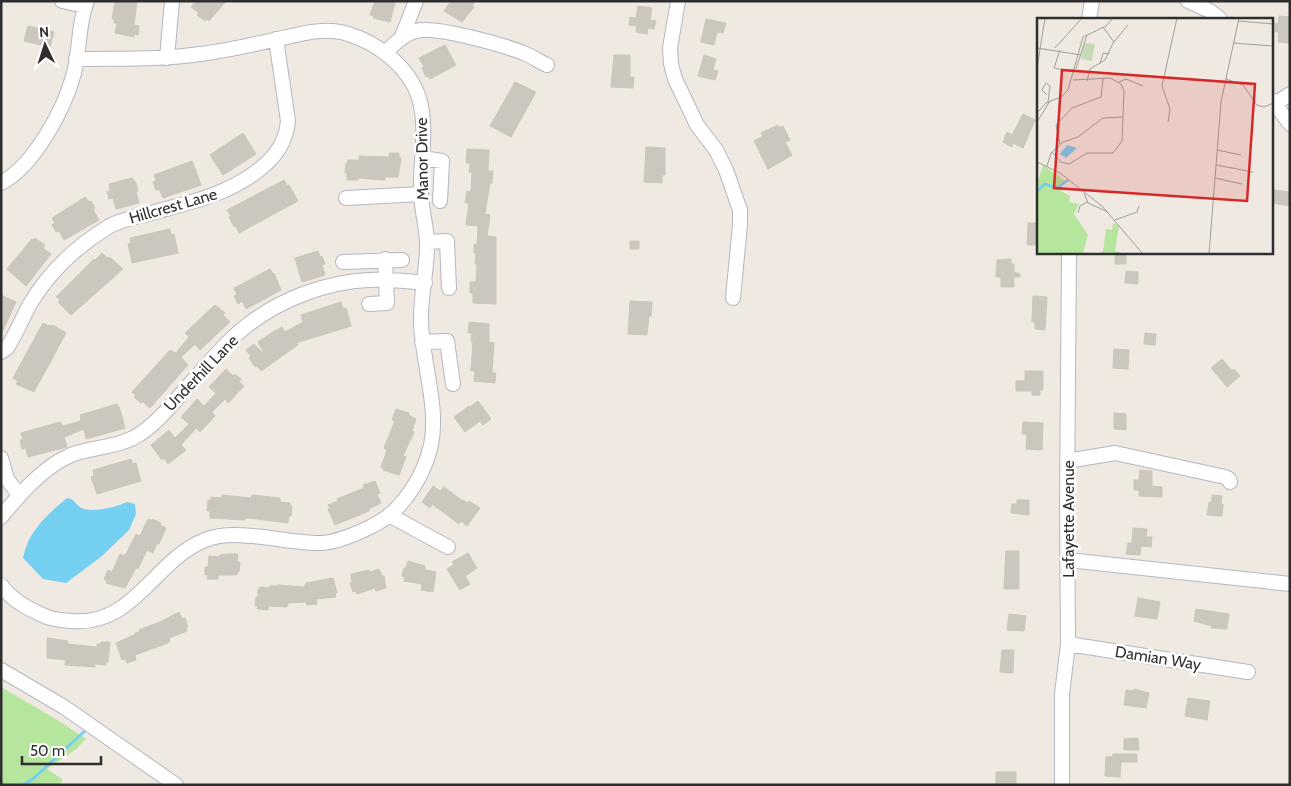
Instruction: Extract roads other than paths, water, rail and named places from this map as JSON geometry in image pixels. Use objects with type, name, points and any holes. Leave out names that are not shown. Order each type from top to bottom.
[{"type":"street","points":[[1,183],[22,168],[46,135],[64,100],[74,73],[85,3],[62,1]]},
{"type":"street","points":[[168,58],[172,1]]},
{"type":"street","points":[[401,39],[416,1]]},
{"type":"street","points":[[678,1],[670,56],[672,72],[697,125],[726,170],[740,210],[733,298]]},
{"type":"street","points":[[1089,18],[1092,1]]},
{"type":"street","points":[[1188,1],[1210,11],[1219,18]]},
{"type":"street","points":[[385,53],[401,39],[417,30],[428,29],[503,46],[547,65]]},
{"type":"street","name":"Manor Drive","points":[[1,585],[15,600],[32,611],[54,620],[87,623],[120,609],[131,601],[178,556],[205,540],[236,535],[326,543],[374,525],[397,509],[415,484],[426,462],[431,445],[433,429],[432,410],[422,342],[421,318],[427,242],[421,194],[422,129],[419,98],[414,87],[397,63],[370,43],[343,32],[324,31],[302,33],[203,54],[168,58],[76,59]]},
{"type":"street","name":"Hillcrest Lane","points":[[1,352],[7,348],[30,304],[44,285],[59,266],[81,246],[110,226],[221,193],[247,179],[273,158],[283,142],[287,132],[288,121],[276,40]]},
{"type":"street","points":[[1290,94],[1274,102],[1290,124]]},
{"type":"street","points":[[422,158],[442,160],[440,201]]},
{"type":"street","points":[[346,198],[421,194]]},
{"type":"street","points":[[427,242],[447,241],[449,288]]},
{"type":"street","name":"Lafayette Avenue","points":[[1062,785],[1062,694],[1068,644],[1069,254]]},
{"type":"street","points":[[369,304],[392,303],[386,280],[385,259]]},
{"type":"street","points":[[343,262],[385,259],[402,260]]},
{"type":"street","name":"Underhill Lane","points":[[1,517],[19,494],[40,475],[71,455],[133,438],[153,423],[228,343],[249,324],[271,310],[294,298],[345,283],[386,280],[425,283]]},
{"type":"street","points":[[422,342],[447,341],[452,384]]},
{"type":"street","points":[[1067,461],[1115,453],[1225,476],[1230,482]]},
{"type":"street","points":[[1,458],[7,479],[19,494]]},
{"type":"street","points":[[389,515],[448,547]]},
{"type":"street","points":[[1068,560],[1290,584]]},
{"type":"street","name":"Damian Way","points":[[1068,644],[1248,672]]},
{"type":"street","points":[[1,670],[64,707],[176,785]]},
{"type":"water","points":[[67,498],[73,500],[80,507],[89,510],[110,508],[127,502],[135,504],[136,514],[129,530],[102,556],[66,583],[43,579],[23,558],[29,540],[39,524]]},
{"type":"waterway","points":[[23,785],[34,778],[87,729]]}]
